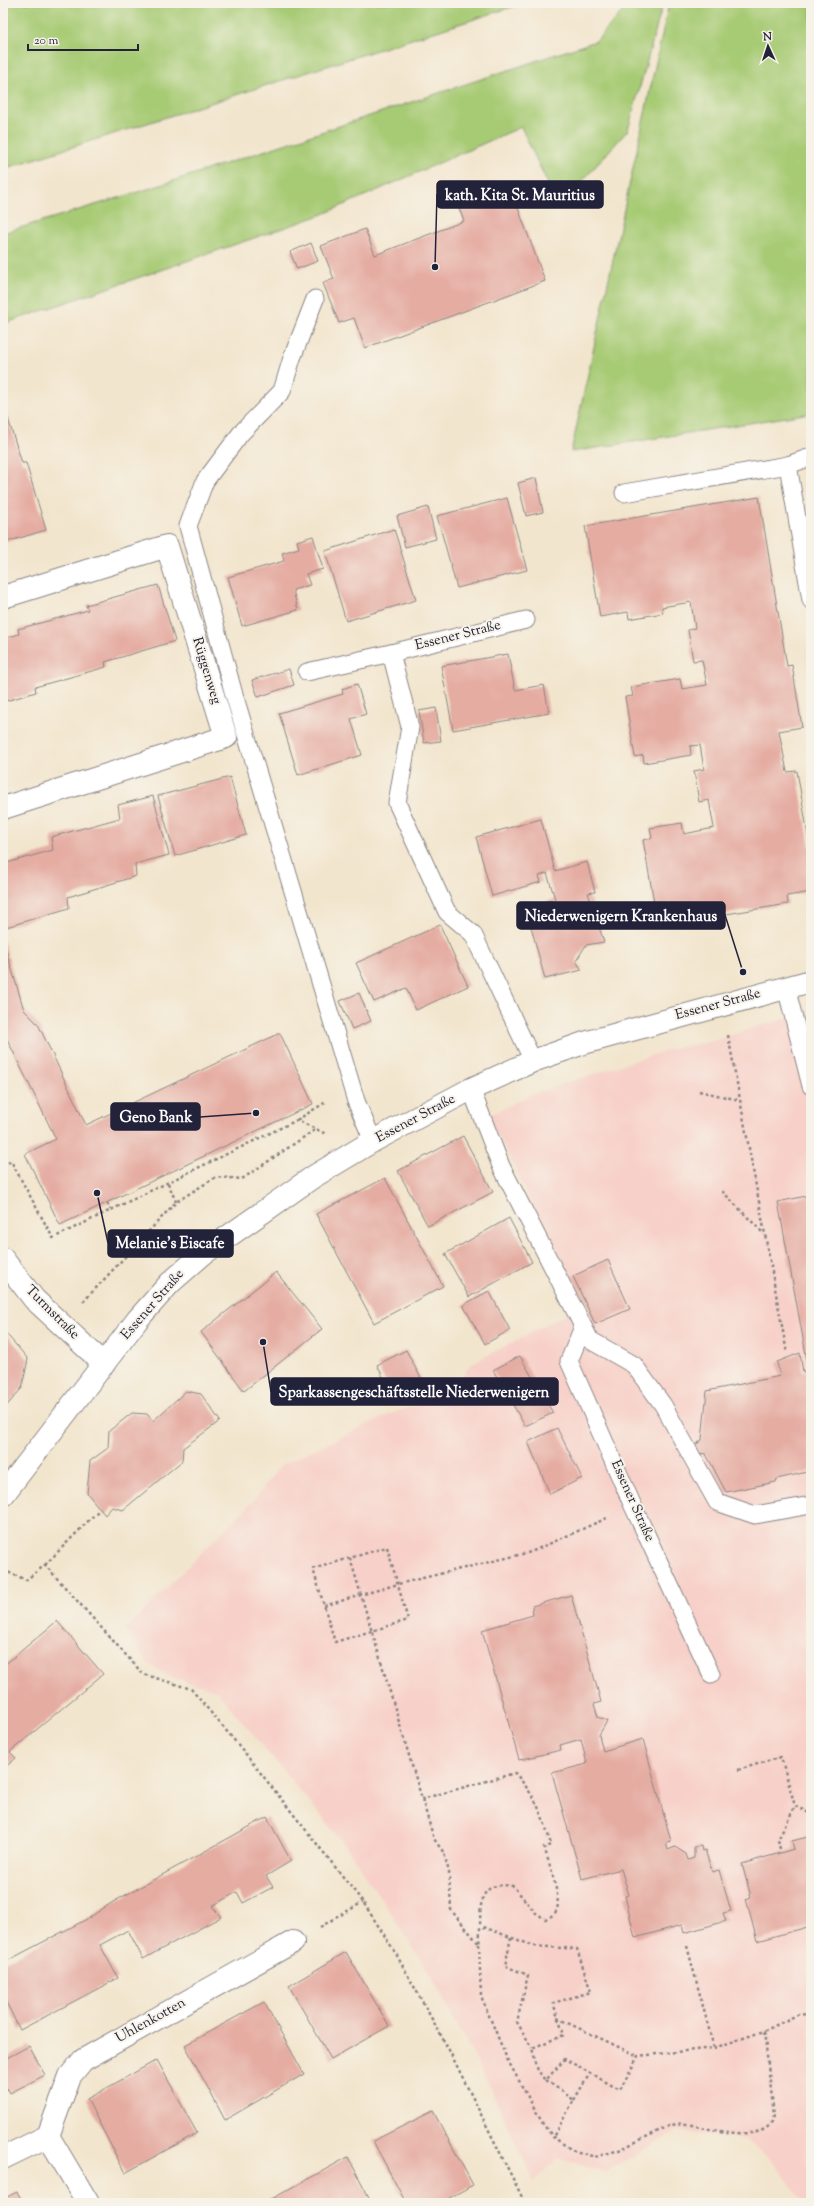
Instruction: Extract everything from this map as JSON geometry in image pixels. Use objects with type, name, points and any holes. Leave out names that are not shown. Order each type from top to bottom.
[{"type":"street","name":"Rüggenweg","points":[[3,597],[167,546],[226,737],[3,808]]},
{"type":"street","name":"Essener Straße","points":[[3,1495],[138,1319],[186,1267],[313,1177],[366,1145],[471,1089],[534,1061],[584,1043],[722,1004],[811,981]]},
{"type":"street","name":"Turmstraße","points":[[3,1259],[34,1299],[104,1364]]},
{"type":"street","name":"Uhlenkotten","points":[[48,2136],[70,2076],[83,2060],[293,1942]]},
{"type":"street","points":[[3,2158],[48,2136],[88,2203]]},
{"type":"lane","points":[[315,299],[292,358],[282,391],[241,433],[205,481],[188,526],[233,691],[356,1101],[366,1145]]},
{"type":"lane","points":[[624,493],[788,465],[811,457]]},
{"type":"lane","points":[[788,465],[811,600]]},
{"type":"lane","name":"Essener Straße","points":[[307,672],[526,620]]},
{"type":"lane","points":[[391,653],[410,727],[397,803],[447,912],[473,934],[534,1061]]},
{"type":"lane","points":[[786,987],[811,1086]]},
{"type":"lane","name":"Essener Straße","points":[[471,1089],[501,1166],[590,1340],[634,1365],[663,1405],[717,1502],[755,1515],[811,1505]]},
{"type":"lane","name":"Essener Straße","points":[[583,1327],[569,1361],[633,1506],[711,1674]]},
{"type":"path","points":[[722,1004],[787,1353]]},
{"type":"path","points":[[698,1091],[739,1100]]},
{"type":"path","points":[[3,1166],[10,1161],[53,1238],[297,1120],[324,1103]]},
{"type":"path","points":[[297,1120],[317,1129],[366,1145]]},
{"type":"path","points":[[62,1325],[176,1202],[216,1177],[242,1179],[317,1129]]},
{"type":"path","points":[[168,1183],[176,1202]]},
{"type":"path","points":[[722,1191],[765,1234]]},
{"type":"path","points":[[107,1203],[111,1210]]},
{"type":"path","points":[[324,1606],[398,1584],[531,1552],[633,1506]]},
{"type":"path","points":[[3,1570],[26,1580],[46,1565],[100,1509]]},
{"type":"path","points":[[387,1547],[408,1620],[335,1642],[313,1569],[350,1558],[387,1547]]},
{"type":"path","points":[[350,1558],[434,1838],[444,1853],[449,1872],[451,1910],[479,1944]]},
{"type":"path","points":[[46,1565],[143,1674],[191,1689],[240,1747],[363,1902],[395,1952],[449,2050],[525,2203]]},
{"type":"path","points":[[738,1770],[781,1757],[795,1806],[778,1840],[780,1849]]},
{"type":"path","points":[[422,1799],[515,1773],[531,1791],[543,1816],[551,1845],[544,1847],[556,1894],[557,1909],[551,1916],[545,1919],[536,1913],[513,1886],[499,1884],[486,1889],[481,1900],[479,1944],[481,1996],[508,2059],[543,2124],[553,2137],[572,2150],[595,2157],[619,2150],[669,2126],[679,2123],[732,2132],[766,2130],[772,2124],[774,2115],[764,2030]]},
{"type":"path","points":[[795,1806],[811,1814]]},
{"type":"path","points":[[293,1942],[363,1902]]},
{"type":"path","points":[[481,1926],[534,1946],[577,1949],[591,1992],[553,2003],[564,2035],[532,2048]]},
{"type":"path","points":[[511,1937],[505,1966],[528,1975],[517,2022],[532,2048],[538,2071],[546,2080],[574,2100]]},
{"type":"path","points":[[687,1946],[714,2048]]},
{"type":"path","points":[[558,2018],[638,2056],[714,2048],[764,2030],[799,2014],[811,2015]]},
{"type":"path","points":[[546,2080],[565,2059],[620,2090],[638,2056]]},
{"type":"path","points":[[553,2137],[590,2073]]},
{"type":"shaded area","points":[[811,1012],[811,2203],[804,2203],[769,2158],[745,2139],[677,2131],[607,2171],[558,2159],[534,2181],[481,2069],[428,1970],[346,1846],[216,1690],[168,1676],[150,1665],[125,1630],[253,1501],[281,1465],[384,1417],[455,1388],[471,1364],[582,1306],[552,1238],[530,1203],[517,1171],[488,1116],[530,1095],[670,1049],[714,1041],[756,1027]]},
{"type":"green space","points":[[3,3],[525,3],[3,169]]},
{"type":"green space","points":[[630,3],[663,3],[628,130],[559,207],[521,127],[321,215],[3,324],[3,233],[161,185],[596,41]]},
{"type":"green space","points":[[669,3],[811,3],[811,413],[571,452]]},
{"type":"building","points":[[511,189],[545,281],[365,348],[354,318],[339,323],[323,283],[334,279],[321,246],[365,229],[375,255],[464,221],[459,208]]},
{"type":"building","points":[[311,243],[318,261],[297,269],[290,252]]},
{"type":"building","points":[[3,403],[22,463],[26,463],[46,530],[3,543]]},
{"type":"building","points":[[536,478],[543,512],[526,516],[518,483]]},
{"type":"building","points":[[759,497],[787,666],[792,665],[802,727],[779,731],[787,772],[797,771],[811,853],[811,892],[787,896],[788,904],[658,925],[643,840],[652,838],[650,828],[682,823],[684,834],[714,828],[709,800],[699,802],[694,771],[704,769],[700,745],[690,746],[691,755],[644,763],[643,755],[635,757],[625,697],[633,696],[631,687],[680,679],[682,689],[707,685],[702,660],[693,661],[688,630],[695,628],[691,602],[662,607],[663,613],[629,619],[628,612],[600,617],[585,526]]},
{"type":"building","points":[[507,498],[527,570],[457,588],[437,516]]},
{"type":"building","points":[[428,507],[436,539],[405,547],[397,516]]},
{"type":"building","points":[[394,529],[416,600],[346,621],[325,551]]},
{"type":"building","points":[[313,536],[323,569],[306,574],[310,585],[293,590],[298,610],[242,626],[228,577],[284,561],[282,553],[299,548],[297,541]]},
{"type":"building","points":[[158,585],[175,641],[105,662],[106,667],[35,687],[36,692],[3,702],[3,639],[19,634],[18,629],[88,610],[86,605]]},
{"type":"building","points":[[508,654],[515,690],[544,685],[549,713],[453,730],[441,666]]},
{"type":"building","points":[[289,669],[294,685],[258,697],[252,680]]},
{"type":"building","points":[[357,684],[366,714],[351,719],[362,755],[298,775],[279,713],[343,694],[342,689]]},
{"type":"building","points":[[436,708],[441,741],[424,743],[419,711]]},
{"type":"building","points":[[230,777],[246,835],[175,856],[158,796]]},
{"type":"building","points":[[153,796],[169,855],[135,864],[136,876],[68,897],[69,908],[3,928],[3,864],[53,850],[51,837],[120,818],[118,805]]},
{"type":"building","points":[[541,819],[555,871],[587,862],[595,892],[588,893],[604,942],[586,945],[576,961],[582,970],[545,979],[526,908],[555,899],[547,873],[539,876],[541,882],[492,896],[476,837]]},
{"type":"building","points":[[440,925],[468,986],[416,1010],[406,988],[374,1002],[356,963]]},
{"type":"building","points":[[3,940],[24,1010],[38,1024],[86,1125],[280,1033],[313,1104],[60,1225],[25,1154],[56,1139],[3,1031]]},
{"type":"building","points":[[359,993],[371,1021],[352,1029],[340,1001]]},
{"type":"building","points":[[463,1136],[493,1192],[428,1226],[398,1171]]},
{"type":"building","points":[[385,1178],[443,1286],[374,1323],[316,1214]]},
{"type":"building","points":[[811,1195],[811,1471],[777,1479],[776,1482],[726,1492],[706,1454],[698,1453],[694,1446],[702,1440],[707,1391],[780,1376],[777,1362],[800,1353],[803,1372],[809,1371],[778,1202]]},
{"type":"building","points":[[509,1218],[532,1262],[469,1297],[445,1254]]},
{"type":"building","points":[[608,1260],[630,1309],[595,1324],[573,1276]]},
{"type":"building","points":[[276,1272],[322,1329],[244,1391],[201,1332]]},
{"type":"building","points":[[489,1291],[510,1330],[485,1344],[463,1305]]},
{"type":"building","points":[[3,1330],[28,1359],[22,1388],[3,1410]]},
{"type":"building","points":[[406,1350],[425,1386],[396,1402],[377,1365]]},
{"type":"building","points":[[520,1356],[553,1413],[525,1426],[493,1370]]},
{"type":"building","points":[[186,1391],[201,1394],[220,1421],[183,1448],[182,1461],[123,1510],[112,1507],[105,1515],[87,1493],[90,1461],[108,1448],[109,1431],[132,1413],[147,1414],[153,1421]]},
{"type":"building","points":[[557,1428],[582,1478],[550,1494],[528,1442]]},
{"type":"building","points":[[571,1595],[601,1702],[594,1704],[598,1717],[607,1721],[599,1735],[603,1751],[643,1739],[671,1841],[666,1843],[668,1850],[675,1847],[686,1854],[688,1860],[694,1858],[694,1847],[701,1846],[702,1851],[705,1850],[712,1872],[719,1870],[731,1911],[723,1913],[726,1921],[684,1933],[682,1925],[635,1938],[625,1896],[629,1895],[621,1869],[582,1879],[552,1773],[587,1764],[581,1739],[560,1745],[561,1750],[519,1760],[482,1630],[533,1615],[532,1606]]},
{"type":"building","points":[[57,1621],[103,1674],[10,1752],[16,1758],[3,1769],[3,1666]]},
{"type":"building","points":[[267,1817],[291,1861],[266,1876],[273,1887],[243,1903],[237,1892],[212,1906],[221,1917],[143,1959],[128,1930],[100,1945],[118,1978],[20,2030],[5,2000],[3,2001],[3,1963],[87,1919],[113,1902]]},
{"type":"building","points":[[811,1836],[811,1926],[757,1941],[746,1899],[751,1897],[742,1864],[794,1849],[792,1841]]},
{"type":"building","points":[[346,1952],[389,2026],[331,2059],[289,1986]]},
{"type":"building","points":[[264,2002],[304,2074],[225,2120],[185,2045]]},
{"type":"building","points":[[29,2046],[45,2075],[10,2093],[8,2089],[3,2092],[3,2060]]},
{"type":"building","points":[[157,2060],[197,2133],[125,2173],[87,2099]]},
{"type":"building","points":[[433,2111],[473,2185],[440,2203],[406,2203],[373,2141]]},
{"type":"building","points":[[348,2157],[372,2203],[269,2203],[268,2201]]},
{"type":"building","points":[[17,2192],[24,2203],[3,2203],[3,2199]]},
{"type":"place","name":"kath. Kita St. Mauritius","points":[[435,267]]},
{"type":"place","name":"Niederwenigern Krankenhaus","points":[[743,972]]},
{"type":"place","name":"Geno Bank","points":[[256,1113]]},
{"type":"place","name":"Melanie's Eiscafe","points":[[97,1193]]},
{"type":"place","name":"Sparkassengeschäftsstelle Niederwenigern","points":[[263,1342]]}]
